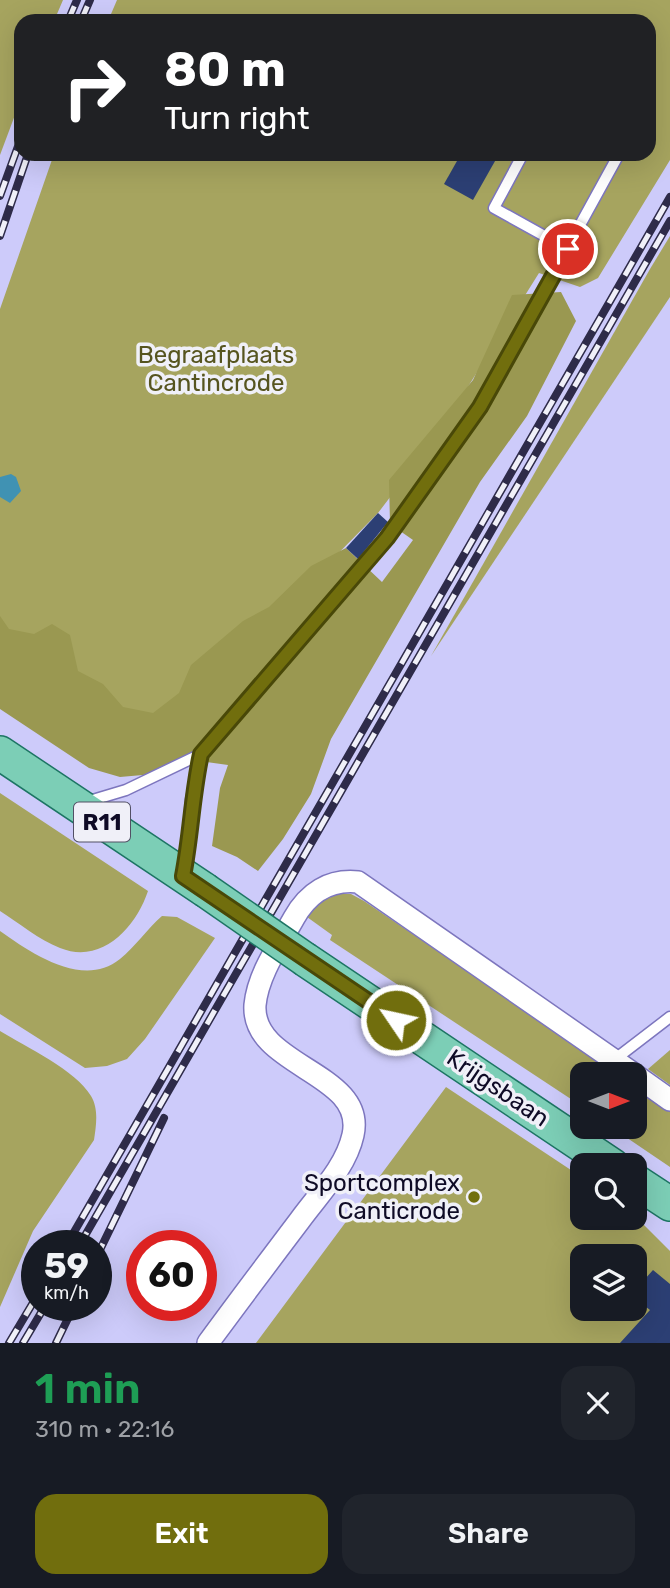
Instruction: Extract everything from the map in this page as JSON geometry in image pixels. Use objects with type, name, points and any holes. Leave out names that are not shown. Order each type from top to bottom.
[{"type":"main road","name":"Krijgsbaan","points":[[0,753],[594,1153]]},
{"type":"main road","points":[[647,1189],[670,1204]]},
{"type":"street","points":[[208,1343],[338,1170],[354,1134],[354,1117],[346,1100],[258,1029],[255,1005],[263,974],[301,905],[313,893],[334,882],[358,882],[617,1062]]},
{"type":"street","points":[[648,1084],[670,1100]]},
{"type":"lane","points":[[519,161],[494,208],[568,249]]},
{"type":"lane","points":[[76,805],[126,790],[201,754],[387,538],[480,407],[616,161]]},
{"type":"lane","points":[[194,883],[189,846],[191,800],[201,754]]},
{"type":"lane","points":[[614,1060],[670,1017]]},
{"type":"green space","points":[[0,0],[63,0],[57,14],[14,14],[14,118],[0,155]]},
{"type":"green space","name":"Begraafplaats Cantincrode","points":[[117,0],[670,0],[670,160],[598,278],[580,287],[539,273],[439,433],[378,513],[162,732],[0,637],[0,309],[52,161],[656,161],[656,14],[111,14]]},
{"type":"green space","points":[[670,236],[670,297],[431,656],[650,269]]},
{"type":"green space","points":[[0,793],[148,891],[135,917],[115,939],[103,947],[75,952],[44,941],[0,911]]},
{"type":"green space","points":[[339,894],[351,894],[364,901],[602,1062],[570,1062],[570,1098],[330,940],[332,935],[307,917],[313,904]]},
{"type":"green space","points":[[162,916],[177,917],[215,938],[145,1039],[127,1059],[107,1066],[85,1068],[0,1014],[0,931],[27,949],[58,964],[90,970],[105,967],[120,959]]},
{"type":"green space","points":[[0,1031],[50,1060],[84,1086],[95,1106],[96,1118],[94,1140],[34,1230],[21,1230],[21,1259],[0,1307]]},
{"type":"green space","points":[[670,1050],[670,1085],[648,1069]]},
{"type":"green space","name":"Sportcomplex Canticrode","points":[[446,1087],[570,1169],[570,1230],[647,1228],[670,1251],[670,1343],[256,1343]]},
{"type":"green space","points":[[648,1094],[670,1109],[670,1167],[629,1139],[648,1139]]},
{"type":"shaded area","points":[[561,292],[576,321],[527,416],[480,482],[331,739],[311,794],[283,839],[258,871],[237,857],[212,846],[220,788],[228,765],[185,759],[154,774],[120,777],[89,768],[0,709],[0,616],[9,629],[34,634],[52,624],[70,635],[78,671],[103,684],[123,707],[153,713],[179,693],[191,665],[243,621],[269,607],[311,566],[346,548],[382,582],[413,540],[390,524],[389,480],[473,380],[512,295]]},
{"type":"water","points":[[11,474],[16,477],[21,491],[10,503],[0,497],[0,477]]},
{"type":"building","points":[[457,161],[495,161],[473,200],[444,184]]},
{"type":"building","points":[[378,513],[388,522],[358,559],[346,548]]},
{"type":"building","points":[[653,1270],[670,1284],[670,1343],[620,1343],[640,1321],[647,1321],[650,1310],[647,1308],[647,1277]]},
{"type":"railway","points":[[71,14],[77,0]]},
{"type":"railway","points":[[84,14],[90,0]]},
{"type":"railway","points":[[0,196],[14,157]]},
{"type":"railway","points":[[0,236],[26,161]]},
{"type":"railway","points":[[75,1230],[670,197]]},
{"type":"railway","points":[[88,1230],[670,221]]},
{"type":"railway","points":[[110,1230],[164,1118]]},
{"type":"railway","points":[[9,1343],[22,1321]]},
{"type":"railway","points":[[23,1343],[36,1321]]},
{"type":"railway","points":[[56,1343],[67,1321]]},
{"type":"place","name":"Sportcomplex Canticrode","points":[[474,1197]]},
{"type":"route","points":[[396,1020],[183,876],[189,846],[191,800],[201,754],[387,538],[480,407],[568,249]]}]
